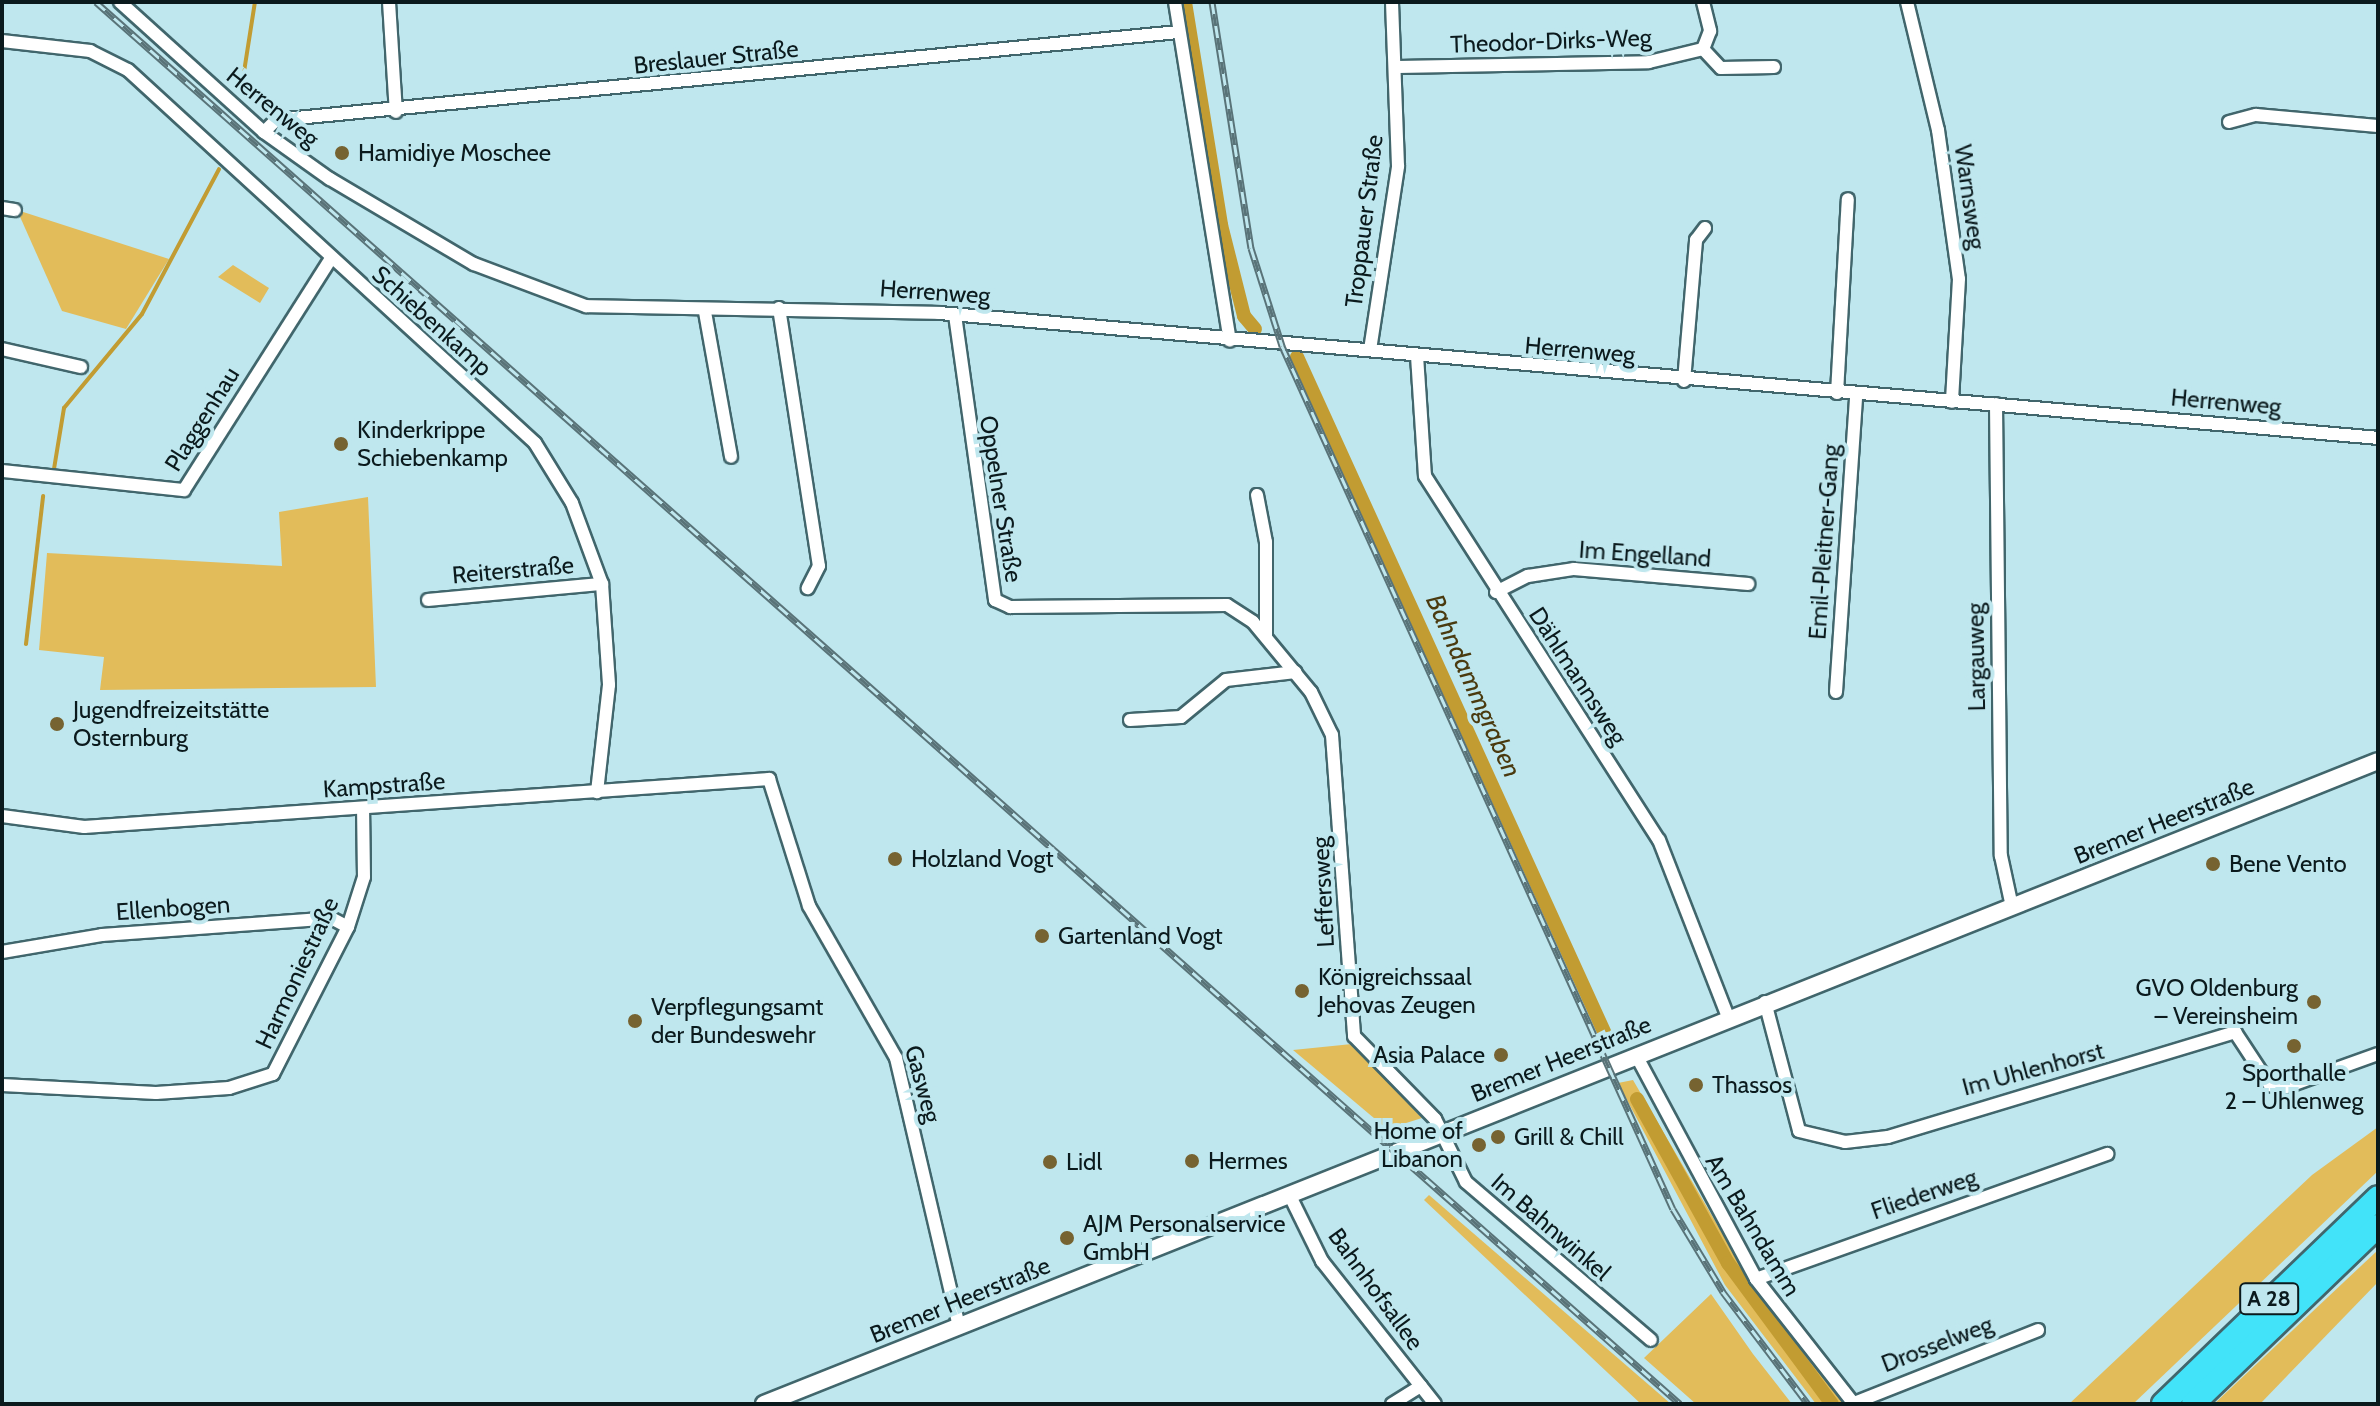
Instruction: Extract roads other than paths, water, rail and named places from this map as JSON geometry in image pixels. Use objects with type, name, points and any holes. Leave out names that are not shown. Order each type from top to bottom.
[{"type":"highway","name":"A 28","points":[[2163,1404],[2378,1197]]},
{"type":"highway","name":"A 28","points":[[2193,1404],[2378,1226]]},
{"type":"street","name":"Herrenweg","points":[[120,2],[264,132],[404,226],[548,296],[621,310],[705,312],[779,308],[955,315],[1230,341],[1370,350],[1684,381],[1996,404],[2378,438]]},
{"type":"street","points":[[389,2],[396,112]]},
{"type":"street","points":[[1175,2],[1230,341]]},
{"type":"street","name":"Troppauer Straße","points":[[1370,350],[1398,166],[1398,67],[1392,2]]},
{"type":"street","points":[[1703,2],[1710,31],[1703,49],[1721,68],[1774,67]]},
{"type":"street","name":"Warnsweg","points":[[1907,2],[1938,130],[1957,264],[1952,402]]},
{"type":"street","name":"Breslauer Straße","points":[[264,132],[276,120],[396,112],[1178,32]]},
{"type":"street","name":"Schiebenkamp","points":[[2,41],[90,51],[128,70],[535,443],[572,503],[602,584],[609,685],[597,792]]},
{"type":"street","name":"Theodor-Dirks-Weg","points":[[1398,67],[1649,62],[1703,49]]},
{"type":"street","points":[[2229,122],[2256,115],[2378,126]]},
{"type":"street","points":[[1837,393],[1848,199]]},
{"type":"street","points":[[1684,381],[1696,240],[1705,228]]},
{"type":"street","name":"Plaggenhau","points":[[2,471],[184,490],[331,258]]},
{"type":"street","points":[[779,308],[819,566],[808,588]]},
{"type":"street","points":[[705,312],[731,457]]},
{"type":"street","name":"Oppelner Straße","points":[[955,315],[995,600],[1010,607],[1227,605]]},
{"type":"street","points":[[2,349],[81,367]]},
{"type":"street","name":"Dählmannsweg","points":[[1417,356],[1425,476],[1496,592],[1659,840],[1728,1017]]},
{"type":"street","name":"Emil-Pleitner-Gang","points":[[1836,692],[1856,395]]},
{"type":"street","name":"Largauweg","points":[[1996,404],[2001,856],[2012,907]]},
{"type":"street","points":[[1257,495],[1266,542],[1266,636]]},
{"type":"street","name":"Im Engelland","points":[[1496,592],[1528,576],[1574,569],[1748,584]]},
{"type":"street","name":"Reiterstraße","points":[[428,600],[602,584]]},
{"type":"street","name":"Leffersweg","points":[[1227,605],[1266,636],[1325,714],[1336,758],[1351,1028],[1435,1119],[1439,1134]]},
{"type":"street","points":[[1130,720],[1181,717],[1226,680],[1296,672]]},
{"type":"street","name":"Bremer Heerstraße","points":[[764,1404],[1765,1002],[2378,761]]},
{"type":"street","name":"Kampstraße","points":[[2,816],[84,827],[769,779]]},
{"type":"street","name":"Gasweg","points":[[769,779],[809,906],[896,1058],[959,1327]]},
{"type":"street","name":"Harmoniestraße","points":[[2,1085],[156,1093],[229,1088],[273,1074],[348,927],[364,877],[363,809]]},
{"type":"street","name":"Ellenbogen","points":[[2,952],[44,950],[102,935],[331,918],[348,927]]},
{"type":"street","name":"Im Uhlenhorst","points":[[1765,1002],[1799,1131],[1845,1142],[1888,1137],[2235,1032],[2270,1085],[2286,1087],[2378,1054]]},
{"type":"street","name":"Am Bahndamm","points":[[1636,1055],[1756,1279],[1854,1404]]},
{"type":"street","name":"Im Bahnwinkel","points":[[1439,1134],[1473,1189],[1651,1340]]},
{"type":"street","name":"Fliederweg","points":[[1756,1279],[2107,1154]]},
{"type":"street","name":"Bahnhofsallee","points":[[1289,1194],[1322,1261],[1435,1404]]},
{"type":"street","name":"Drosselweg","points":[[1854,1404],[2038,1330]]},
{"type":"street","points":[[1392,1404],[1421,1386]]},
{"type":"waterway","points":[[241,91],[255,2]]},
{"type":"waterway","name":"Bahndammgraben","points":[[1185,2],[1221,225],[1244,316],[1255,329]]},
{"type":"waterway","points":[[54,469],[64,408],[142,314],[219,169]]},
{"type":"waterway","name":"Bahndammgraben","points":[[1297,357],[1606,1036]]},
{"type":"waterway","points":[[26,644],[43,496]]},
{"type":"waterway","name":"Bahndammgraben","points":[[1637,1099],[1728,1263],[1832,1404]]},
{"type":"railway","points":[[96,2],[1680,1404]]},
{"type":"railway","points":[[1212,2],[1251,248],[1282,346],[1673,1209],[1723,1292],[1808,1404]]},
{"type":"place","name":"Hamidiye Moschee","points":[[342,153]]},
{"type":"place","name":"Kinderkrippe Schiebenkamp","points":[[341,444]]},
{"type":"place","name":"Jugendfreizeitstätte Osternburg","points":[[57,724]]},
{"type":"place","name":"Holzland Vogt","points":[[895,859]]},
{"type":"place","name":"Bene Vento","points":[[2213,864]]},
{"type":"place","name":"Gartenland Vogt","points":[[1042,936]]},
{"type":"place","name":"Königreichssaal Jehovas Zeugen","points":[[1302,991]]},
{"type":"place","name":"GVO Oldenburg – Vereinsheim","points":[[2314,1002]]},
{"type":"place","name":"Verpflegungsamt der Bundeswehr","points":[[635,1021]]},
{"type":"place","name":"Sporthalle 2 – Uhlenweg","points":[[2294,1046]]},
{"type":"place","name":"Asia Palace","points":[[1501,1055]]},
{"type":"place","name":"Thassos","points":[[1696,1085]]},
{"type":"place","name":"Grill & Chill","points":[[1498,1137]]},
{"type":"place","name":"Home of Libanon","points":[[1479,1145]]},
{"type":"place","name":"Hermes","points":[[1192,1161]]},
{"type":"place","name":"Lidl","points":[[1050,1162]]},
{"type":"place","name":"AJM Personalservice GmbH","points":[[1067,1238]]}]
